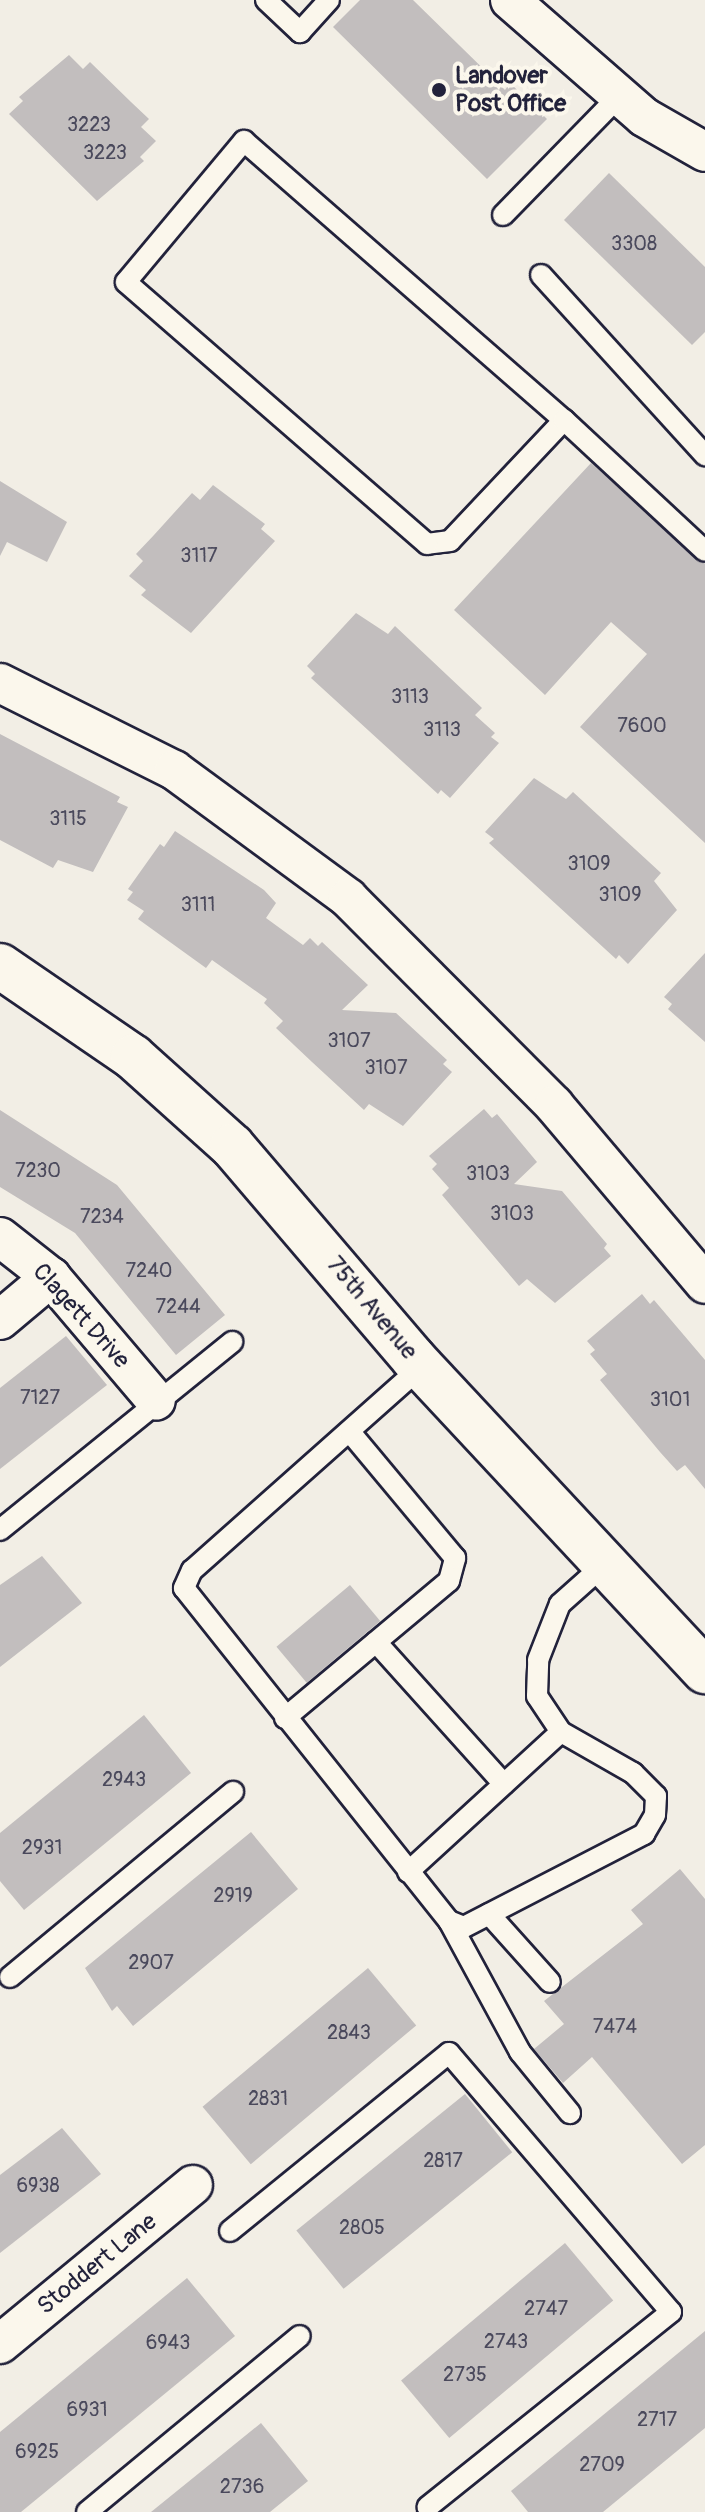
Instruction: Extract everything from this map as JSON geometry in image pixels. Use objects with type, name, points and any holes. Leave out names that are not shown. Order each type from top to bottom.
[{"type":"street","points":[[510,0],[619,96],[705,152]]},
{"type":"street","points":[[0,683],[174,770],[348,898],[554,1105],[705,1284]]},
{"type":"street","name":"75th Avenue","points":[[4,974],[133,1057],[232,1146],[421,1367],[705,1671]]},
{"type":"street","name":"Clagett Drive","points":[[0,1237],[51,1277],[156,1401]]},
{"type":"street","points":[[0,1320],[51,1277]]},
{"type":"street","name":"Stoddert Lane","points":[[0,2344],[193,2185]]},
{"type":"lane","points":[[266,0],[300,32],[329,0]]},
{"type":"lane","points":[[503,215],[619,96]]},
{"type":"lane","points":[[564,420],[450,541],[427,544],[126,282],[244,141],[564,420],[705,551]]},
{"type":"lane","points":[[541,275],[705,455]]},
{"type":"lane","points":[[0,1530],[232,1342]]},
{"type":"lane","points":[[421,1367],[192,1570],[184,1588],[408,1872],[457,1924],[520,2052],[570,2113]]},
{"type":"lane","points":[[285,1718],[449,1581],[455,1558],[349,1431]]},
{"type":"lane","points":[[457,1924],[489,1914],[644,1834],[655,1815],[656,1796],[633,1773],[561,1732],[537,1696],[538,1660],[560,1604],[606,1563]]},
{"type":"lane","points":[[376,1642],[504,1784]]},
{"type":"lane","points":[[408,1872],[561,1732]]},
{"type":"lane","points":[[10,1977],[233,1792]]},
{"type":"lane","points":[[489,1914],[550,1982]]},
{"type":"lane","points":[[230,2231],[449,2053],[671,2312],[428,2507]]},
{"type":"lane","points":[[87,2512],[300,2336]]},
{"type":"building","points":[[360,0],[413,0],[505,90],[510,83],[547,119],[487,179],[333,27]]},
{"type":"building","points":[[69,55],[83,69],[90,62],[149,119],[141,127],[156,141],[140,157],[144,161],[97,201],[9,114],[23,101],[19,97]]},
{"type":"building","points":[[609,173],[705,267],[705,332],[692,345],[564,220]]},
{"type":"building","points":[[591,463],[705,564],[705,843],[580,727],[647,654],[611,622],[545,695],[454,610]]},
{"type":"building","points":[[0,481],[67,522],[47,562],[7,542],[0,556]]},
{"type":"building","points":[[213,485],[265,524],[261,529],[275,541],[191,633],[141,595],[146,590],[129,576],[143,561],[136,554],[192,493],[200,500]]},
{"type":"building","points":[[356,613],[388,634],[395,626],[482,708],[475,715],[495,733],[491,737],[499,743],[450,798],[441,790],[438,794],[311,678],[315,674],[307,666]]},
{"type":"building","points":[[0,734],[120,797],[117,802],[128,807],[93,872],[58,860],[53,868],[0,840]]},
{"type":"building","points":[[534,778],[566,799],[573,792],[661,873],[654,881],[677,910],[628,964],[619,955],[616,959],[489,843],[494,839],[485,832]]},
{"type":"building","points":[[175,831],[264,890],[276,903],[266,918],[303,945],[310,938],[318,946],[322,942],[368,985],[342,1010],[396,1013],[447,1060],[443,1064],[452,1072],[403,1126],[369,1104],[364,1110],[312,1062],[276,1028],[283,1021],[264,1003],[267,999],[212,960],[206,968],[138,919],[144,911],[127,900],[133,892],[128,889],[160,844],[164,847]]},
{"type":"building","points":[[705,953],[705,1042],[668,1009],[672,1004],[664,997]]},
{"type":"building","points":[[484,1109],[492,1118],[497,1114],[537,1162],[514,1184],[562,1191],[607,1244],[604,1248],[611,1256],[555,1303],[527,1279],[519,1286],[442,1195],[449,1188],[432,1169],[437,1164],[429,1156]]},
{"type":"building","points":[[0,1110],[117,1185],[225,1315],[176,1355],[75,1233],[0,1187]]},
{"type":"building","points":[[642,1294],[650,1304],[654,1300],[705,1360],[705,1489],[685,1465],[677,1471],[660,1452],[600,1380],[607,1374],[590,1354],[595,1350],[587,1341]]},
{"type":"building","points":[[66,1336],[107,1385],[0,1469],[0,1388]]},
{"type":"building","points":[[42,1556],[82,1603],[0,1667],[0,1585]]},
{"type":"building","points":[[350,1585],[380,1621],[307,1683],[276,1647]]},
{"type":"building","points":[[144,1715],[191,1773],[24,1910],[0,1881],[0,1833]]},
{"type":"building","points":[[251,1832],[298,1889],[133,2026],[117,2006],[112,2011],[85,1968]]},
{"type":"building","points":[[680,1869],[705,1899],[705,2145],[682,2164],[592,2057],[563,2083],[534,2049],[564,2024],[544,2001],[643,1924],[631,1910]]},
{"type":"building","points":[[368,1968],[416,2025],[251,2164],[203,2107]]},
{"type":"building","points":[[465,2094],[512,2152],[344,2289],[296,2231]]},
{"type":"building","points":[[62,2128],[101,2174],[0,2253],[0,2175]]},
{"type":"building","points":[[565,2243],[613,2300],[449,2438],[401,2381]]},
{"type":"building","points":[[187,2278],[235,2336],[21,2512],[0,2512],[0,2432]]},
{"type":"building","points":[[705,2331],[705,2428],[603,2512],[528,2512],[511,2491]]},
{"type":"building","points":[[261,2423],[308,2481],[270,2512],[151,2512]]},
{"type":"place","name":"Landover Post Office","points":[[439,90]]}]
